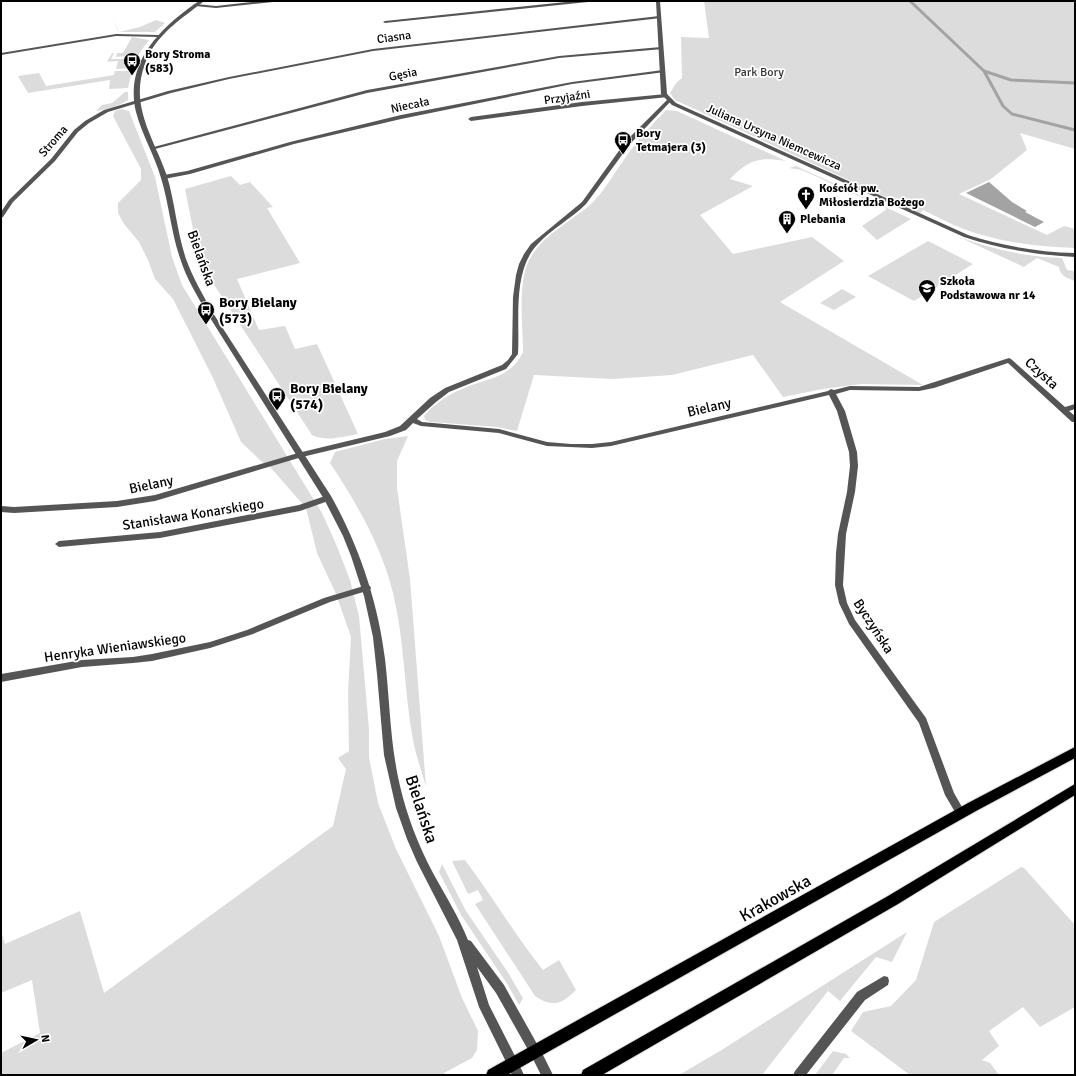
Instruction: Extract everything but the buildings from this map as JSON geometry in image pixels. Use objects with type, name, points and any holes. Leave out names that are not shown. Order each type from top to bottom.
[{"type":"main road","name":"Krakowska","points":[[493,1075],[515,1069],[535,1051],[1075,752]]},
{"type":"main road","points":[[588,1075],[893,900],[1075,789]]},
{"type":"street","name":"Bielańska","points":[[202,1],[171,24],[159,36],[146,54],[139,69],[136,89],[140,117],[167,186],[179,245],[194,284],[210,313],[315,476],[349,538],[367,588],[378,641],[390,761],[394,785],[402,812],[424,867],[462,939],[500,989],[547,1075]]},
{"type":"street","points":[[195,6],[216,7],[273,1]]},
{"type":"street","points":[[385,22],[588,1]]},
{"type":"street","points":[[658,1],[663,71],[667,98]]},
{"type":"street","name":"Ciasna","points":[[137,102],[229,78],[373,50],[659,17]]},
{"type":"street","points":[[1,54],[116,35],[159,36]]},
{"type":"street","name":"Gęsia","points":[[153,148],[367,92],[559,57],[661,48]]},
{"type":"street","name":"Niecała","points":[[164,177],[188,173],[300,142],[401,117],[572,83],[663,71]]},
{"type":"street","name":"Przyjaźni","points":[[471,119],[582,104],[667,98]]},
{"type":"street","name":"Juliana Ursyna Niemcewicza","points":[[667,98],[914,214],[966,236],[1017,250],[1075,255]]},
{"type":"street","name":"Bielany","points":[[1,509],[14,510],[118,504],[142,501],[301,455],[387,434],[403,428],[433,400],[447,390],[495,372],[504,367],[515,354],[518,277],[529,251],[537,240],[583,204],[600,183],[624,148],[667,98]]},
{"type":"street","name":"Stroma","points":[[1,216],[11,201],[52,160],[76,131],[100,113],[137,102]]},
{"type":"street","name":"Bielany","points":[[412,420],[421,424],[499,431],[547,444],[592,446],[611,444],[831,391],[866,387],[919,389],[1009,360]]},
{"type":"street","name":"Czysta","points":[[1009,360],[1075,420]]},
{"type":"street","name":"Byczyńska","points":[[831,391],[841,412],[853,452],[854,466],[840,553],[839,586],[843,603],[852,622],[923,721],[950,795],[961,814]]},
{"type":"street","points":[[1064,410],[1075,406]]},
{"type":"street","name":"Stanisława Konarskiego","points":[[60,544],[160,536],[300,508],[328,498]]},
{"type":"street","name":"Henryka Wieniawskiego","points":[[1,678],[67,665],[133,660],[165,655],[211,645],[244,634],[346,593],[367,588]]},
{"type":"street","name":"Bielańska","points":[[462,939],[482,1000],[515,1069]]},
{"type":"street","points":[[799,1075],[861,996],[884,981]]},
{"type":"green space","name":"Park Bory","points":[[704,1],[1075,1],[1075,149],[1020,133],[1027,150],[991,179],[959,194],[1047,235],[1064,226],[1075,229],[1075,248],[1030,245],[997,239],[962,228],[923,210],[920,213],[675,100],[670,93],[676,83],[682,78],[681,37],[709,38]]},
{"type":"green space","points":[[156,20],[165,23],[155,32],[119,32],[140,27]]},
{"type":"green space","points":[[132,37],[149,40],[138,55],[116,57],[117,53],[123,53]]},
{"type":"green space","points":[[112,53],[114,53],[111,59],[137,59],[132,68],[116,69],[118,61],[107,62]]},
{"type":"green space","points":[[115,71],[132,71],[128,88],[109,89],[110,80],[28,93],[18,76],[39,73],[46,86],[114,75]]},
{"type":"green space","points":[[125,92],[128,92],[128,100],[113,107],[96,111],[102,105],[112,103]]},
{"type":"green space","points":[[121,109],[129,111],[155,177],[172,257],[182,285],[322,513],[350,580],[359,616],[369,729],[369,757],[378,803],[396,849],[439,936],[462,998],[478,1031],[477,1050],[472,1058],[444,1073],[445,1075],[1,1075],[1,1053],[40,1033],[32,980],[1,993],[1,931],[5,944],[80,911],[104,993],[333,826],[346,769],[338,758],[349,751],[348,693],[351,637],[336,594],[317,553],[306,508],[271,468],[261,461],[241,442],[213,378],[173,299],[155,279],[139,242],[124,224],[118,213],[118,203],[141,180],[141,169],[113,116],[115,111]]},
{"type":"green space","points":[[666,110],[677,111],[786,161],[769,159],[749,163],[730,179],[753,186],[700,215],[733,254],[812,237],[844,261],[780,302],[923,385],[861,384],[823,389],[783,397],[753,355],[672,375],[612,379],[534,375],[517,431],[497,427],[431,422],[425,420],[424,416],[437,403],[447,396],[464,388],[498,376],[518,361],[523,352],[522,297],[524,275],[532,255],[546,238],[582,212],[595,200],[631,150]]},
{"type":"green space","points":[[796,166],[911,219],[877,240],[862,226],[887,209],[802,170],[789,168]]},
{"type":"green space","points":[[231,176],[240,185],[250,182],[273,207],[267,208],[300,263],[237,279],[259,330],[285,326],[295,349],[317,344],[358,434],[329,439],[312,435],[211,280],[195,239],[185,189]]},
{"type":"green space","points":[[959,237],[1009,252],[1062,258],[1067,270],[1075,271],[1075,281],[1062,275],[1059,267],[1037,258],[1024,267]]},
{"type":"green space","points":[[928,241],[973,264],[914,301],[868,276]]},
{"type":"green space","points":[[842,289],[856,297],[834,310],[820,303]]},
{"type":"green space","points":[[408,436],[397,461],[397,488],[410,579],[426,787],[413,740],[400,630],[388,576],[367,525],[330,463],[335,452],[385,439]]},
{"type":"green space","points":[[465,860],[543,970],[559,960],[576,990],[566,999],[557,1003],[552,1003],[541,1000],[535,996],[475,904],[483,900],[478,890],[468,894],[452,861]]},
{"type":"green space","points":[[442,864],[466,911],[509,974],[523,998],[519,1005],[508,985],[461,915],[439,872]]},
{"type":"green space","points":[[1021,867],[1024,868],[1075,925],[1075,1007],[1040,1027],[1023,1007],[989,1031],[999,1046],[982,1060],[990,1063],[999,1075],[910,1075],[851,1031],[863,1012],[891,1006],[916,980],[934,922]]},
{"type":"green space","points":[[907,932],[892,962],[876,957],[840,1001],[828,991],[762,1075],[679,1075],[720,1051]]},
{"type":"green space","points":[[833,1051],[846,1054],[850,1058],[844,1058],[832,1075],[815,1075]]},
{"type":"shaded area","points":[[989,182],[1012,202],[1027,211],[1025,212],[1044,222],[1035,227],[966,193]]},
{"type":"waterway","points":[[910,1],[984,71]]},
{"type":"waterway","points":[[984,71],[1011,80],[1075,83]]},
{"type":"waterway","points":[[984,71],[1003,106],[1012,114],[1075,130]]},
{"type":"place","name":"Bory Stroma (583)","points":[[132,76]]},
{"type":"place","name":"Bory Tetmajera (3)","points":[[623,155]]},
{"type":"place","name":"Kościół pw. Miłosierdzia Bożego","points":[[806,210]]},
{"type":"place","name":"Plebania","points":[[787,234]]},
{"type":"place","name":"Szkoła Podstawowa nr 14","points":[[927,303]]},
{"type":"place","name":"Bory Bielany (573)","points":[[206,325]]},
{"type":"place","name":"Bory Bielany (574)","points":[[277,411]]}]
